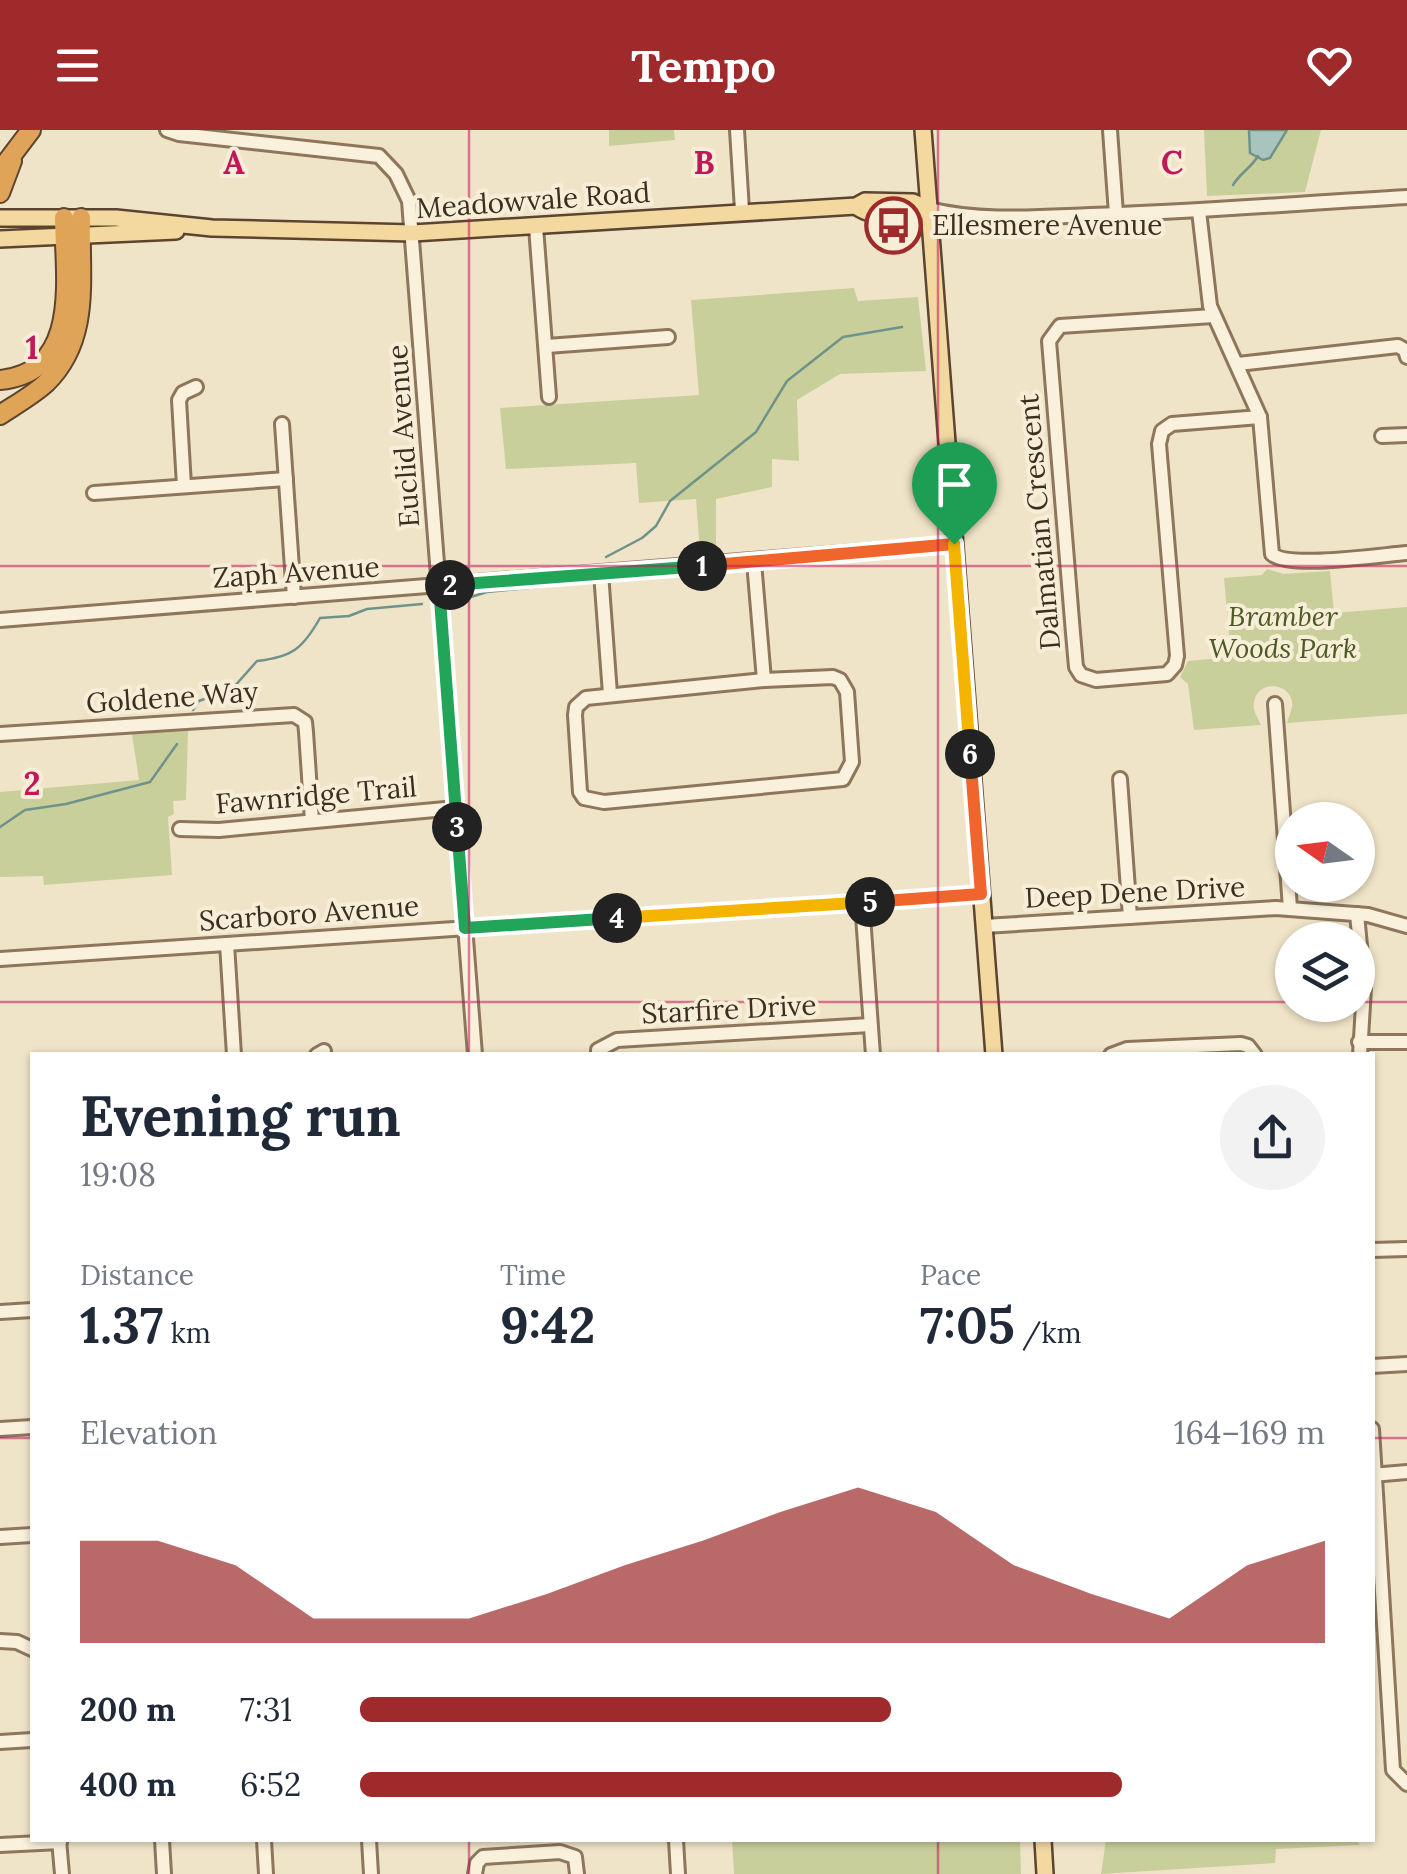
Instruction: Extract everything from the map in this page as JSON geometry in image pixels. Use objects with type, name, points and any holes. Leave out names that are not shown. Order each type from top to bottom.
[{"type":"highway","points":[[0,171],[31,130]]},
{"type":"highway","points":[[0,194],[17,148]]},
{"type":"highway","points":[[0,380],[18,378],[48,358],[58,338],[65,308],[72,228]]},
{"type":"highway","points":[[0,414],[44,385],[68,358],[80,324],[72,228]]},
{"type":"main road","points":[[923,130],[925,209],[994,1052]]},
{"type":"main road","name":"Meadowvale Road","points":[[4,218],[72,228],[413,233],[856,206],[865,201],[913,202],[925,209]]},
{"type":"main road","name":"Meadowvale Road","points":[[0,239],[72,228]]},
{"type":"main road","points":[[1043,1842],[1045,1874]]},
{"type":"street","name":"Euclid Avenue","points":[[167,130],[379,156],[396,174],[410,200],[475,1052]]},
{"type":"street","points":[[736,130],[742,210]]},
{"type":"street","points":[[1110,130],[1116,214]]},
{"type":"street","name":"Meadowvale Road","points":[[925,209],[999,218],[1199,211],[1407,197]]},
{"type":"street","points":[[1199,211],[1214,316],[1260,417],[1270,545],[1276,558],[1407,553]]},
{"type":"street","points":[[536,227],[549,396]]},
{"type":"street","name":"Dalmatian Crescent","points":[[1214,316],[1060,326],[1049,341],[1076,667],[1080,675],[1096,680],[1166,674],[1176,662],[1162,431],[1172,424],[1260,417]]},
{"type":"street","points":[[547,346],[668,337]]},
{"type":"street","points":[[1238,364],[1398,346],[1407,357]]},
{"type":"street","points":[[184,486],[179,400],[182,393],[196,387]]},
{"type":"street","points":[[282,424],[294,597]]},
{"type":"street","points":[[1382,436],[1407,435]]},
{"type":"street","points":[[94,492],[286,479]]},
{"type":"street","name":"Zaph Avenue","points":[[0,620],[954,544]]},
{"type":"street","points":[[754,562],[764,680]]},
{"type":"street","points":[[601,573],[610,694]]},
{"type":"street","points":[[832,677],[844,685],[852,762],[850,772],[842,779],[598,802],[584,798],[580,792],[576,707],[586,698],[764,680],[832,677]]},
{"type":"street","points":[[1275,704],[1290,908]]},
{"type":"street","name":"Goldene Way","points":[[0,734],[294,714],[304,722],[306,732],[312,822]]},
{"type":"street","points":[[1120,779],[1130,916]]},
{"type":"street","name":"Fawnridge Trail","points":[[180,829],[219,830],[456,808]]},
{"type":"street","name":"Scarboro Avenue","points":[[0,959],[981,894]]},
{"type":"street","points":[[862,902],[873,1052]]},
{"type":"street","name":"Deep Dene Drive","points":[[984,926],[1290,908],[1382,917],[1407,926]]},
{"type":"street","points":[[1357,914],[1364,984],[1360,1048],[1407,1042]]},
{"type":"street","points":[[227,944],[234,1052]]},
{"type":"street","name":"Starfire Drive","points":[[598,1052],[616,1040],[870,1025]]},
{"type":"street","points":[[1118,1052],[1127,1048],[1242,1044],[1253,1052]]},
{"type":"street","points":[[1375,1250],[1407,1249]]},
{"type":"street","points":[[0,1312],[30,1310]]},
{"type":"street","points":[[1375,1366],[1407,1364]]},
{"type":"street","points":[[0,1430],[30,1428]]},
{"type":"street","points":[[1375,1474],[1407,1472]]},
{"type":"street","points":[[1375,1506],[1378,1600],[1393,1770],[1407,1784]]},
{"type":"street","points":[[0,1537],[30,1535]]},
{"type":"street","points":[[0,1641],[30,1649]]},
{"type":"street","points":[[1375,1710],[1388,1709]]},
{"type":"street","points":[[0,1742],[30,1740]]},
{"type":"street","points":[[0,1845],[45,1842]]},
{"type":"street","points":[[60,1842],[62,1874]]},
{"type":"street","points":[[162,1842],[164,1874]]},
{"type":"street","points":[[264,1842],[266,1874]]},
{"type":"street","points":[[368,1842],[371,1874]]},
{"type":"street","points":[[676,1842],[678,1874]]},
{"type":"street","points":[[474,1874],[484,1857],[560,1852],[575,1857],[578,1874]]},
{"type":"green space","points":[[609,130],[674,130],[675,140],[609,146]]},
{"type":"green space","points":[[1204,130],[1321,130],[1305,192],[1207,196]]},
{"type":"green space","points":[[854,288],[858,301],[918,297],[926,371],[840,374],[797,400],[799,461],[772,459],[772,487],[716,499],[716,553],[700,552],[696,499],[639,503],[636,463],[506,469],[500,408],[699,395],[691,300]]},
{"type":"green space","name":"Bramber Woods Park","points":[[1267,569],[1284,574],[1330,571],[1334,613],[1407,607],[1407,714],[1287,723],[1291,699],[1276,686],[1257,694],[1255,711],[1261,725],[1194,730],[1188,684],[1180,677],[1188,661],[1231,657],[1224,578],[1262,575]]},
{"type":"green space","points":[[188,731],[186,800],[173,801],[174,814],[168,817],[172,875],[44,885],[43,876],[0,877],[0,792],[139,780],[132,734]]},
{"type":"green space","points":[[732,1842],[1020,1842],[1021,1874],[734,1874]]},
{"type":"green space","points":[[1106,1842],[1360,1845],[1276,1849],[1275,1863],[1101,1874]]},
{"type":"water","points":[[1249,130],[1287,130],[1270,158],[1263,160],[1250,153]]},
{"type":"waterway","points":[[1233,185],[1258,156]]},
{"type":"waterway","points":[[606,557],[656,526],[670,501],[756,432],[787,381],[843,337],[902,327]]},
{"type":"waterway","points":[[458,601],[487,592],[578,583]]},
{"type":"waterway","points":[[193,710],[199,701],[233,688],[257,661],[296,649],[320,618],[422,604]]},
{"type":"waterway","points":[[0,827],[25,810],[66,804],[150,782],[177,744]]},
{"type":"place","name":"Ellesmere Avenue","points":[[893,225]]},
{"type":"route","points":[[954,544],[981,894],[465,928],[439,586],[954,544]]}]
